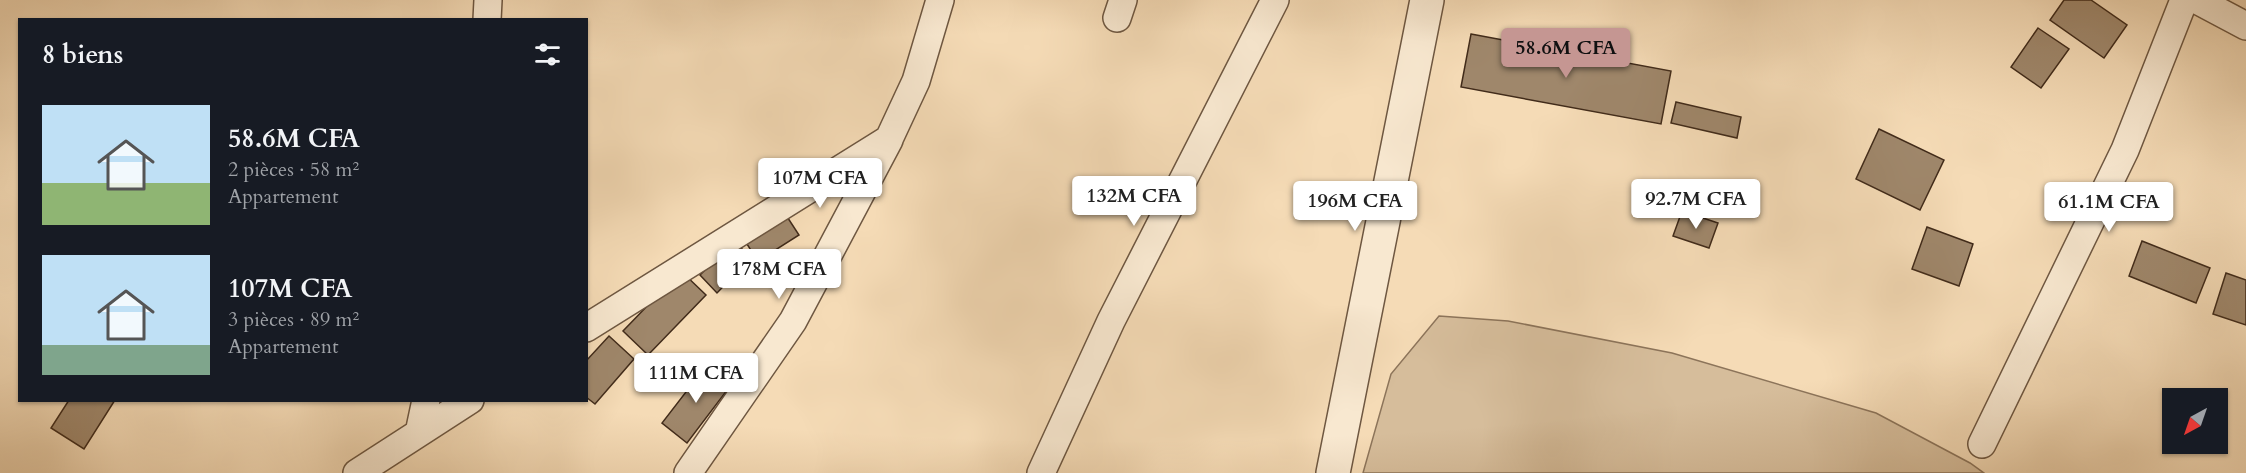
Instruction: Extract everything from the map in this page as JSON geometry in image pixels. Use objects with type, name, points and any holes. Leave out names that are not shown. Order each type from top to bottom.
[{"type":"street","points":[[487,18],[488,0]]},
{"type":"street","points":[[688,473],[793,321],[889,139],[916,81],[940,0]]},
{"type":"street","points":[[1041,473],[1111,321],[1275,0]]},
{"type":"street","points":[[1333,473],[1427,0]]},
{"type":"street","points":[[1982,444],[2125,150],[2184,0]]},
{"type":"street","points":[[2197,0],[2246,27]]},
{"type":"street","points":[[588,327],[889,139]]},
{"type":"street","points":[[418,433],[426,402]]},
{"type":"street","points":[[357,473],[467,402]]},
{"type":"shaded area","points":[[1439,316],[1508,321],[1672,353],[1876,413],[1970,463],[1984,473],[1363,473],[1391,374]]},
{"type":"building","points":[[2064,0],[2091,0],[2127,25],[2104,58],[2050,20]]},
{"type":"building","points":[[2038,28],[2069,49],[2041,88],[2011,67]]},
{"type":"building","points":[[1471,34],[1671,71],[1661,124],[1461,87]]},
{"type":"building","points":[[1676,102],[1741,117],[1737,138],[1671,123]]},
{"type":"building","points":[[1879,129],[1944,160],[1920,210],[1856,179]]},
{"type":"building","points":[[1682,211],[1718,223],[1709,248],[1673,236]]},
{"type":"building","points":[[784,212],[799,235],[758,261],[743,238]]},
{"type":"building","points":[[1927,227],[1973,244],[1959,286],[1912,269]]},
{"type":"building","points":[[734,241],[751,258],[717,293],[700,275]]},
{"type":"building","points":[[2142,241],[2210,268],[2196,303],[2129,276]]},
{"type":"building","points":[[681,271],[706,295],[648,355],[623,331]]},
{"type":"building","points":[[2226,273],[2246,280],[2246,325],[2213,314]]},
{"type":"building","points":[[609,336],[634,359],[595,404],[588,399],[588,359]]},
{"type":"building","points":[[706,366],[731,385],[687,443],[662,423]]},
{"type":"building","points":[[68,402],[114,402],[84,449],[51,428]]}]
